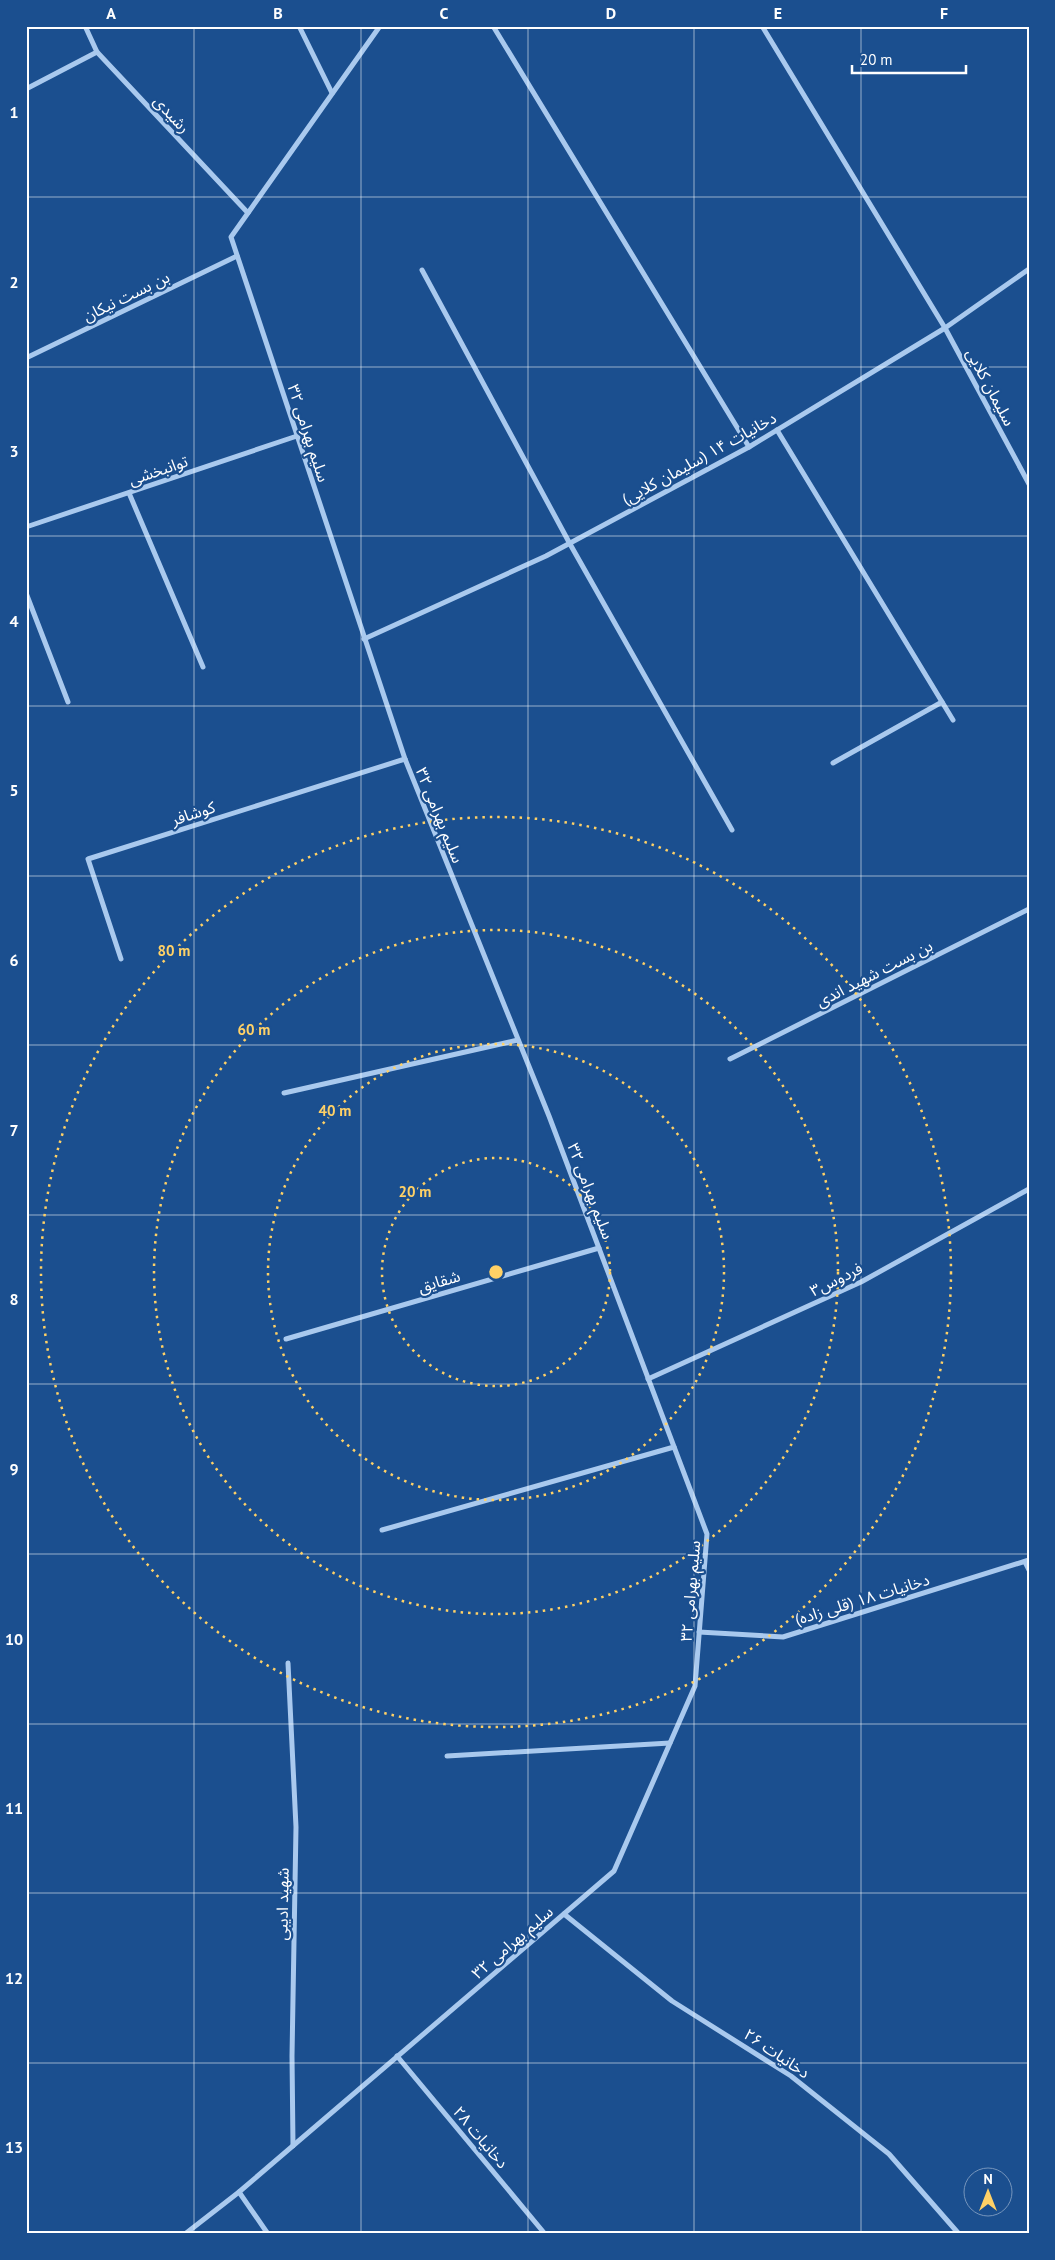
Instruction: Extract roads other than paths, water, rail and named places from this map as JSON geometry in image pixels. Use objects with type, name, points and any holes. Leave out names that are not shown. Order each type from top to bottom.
[{"type":"street","name":"رشیدی","points":[[85,26],[97,52],[248,214]]},
{"type":"street","points":[[299,26],[332,94]]},
{"type":"street","name":"سلیم بهرامی ۳۲","points":[[185,2234],[239,2192],[614,1871],[695,1686],[707,1534],[518,1040],[405,759],[231,238],[380,26]]},
{"type":"street","points":[[493,26],[749,447]]},
{"type":"street","name":"سلیمان کلایی","points":[[762,26],[945,328],[1029,484]]},
{"type":"street","points":[[26,89],[97,52]]},
{"type":"street","name":"بن بست نیکان","points":[[26,358],[237,256]]},
{"type":"street","name":"دخانیات ۱۴ (سلیمان کلایی)","points":[[364,639],[570,544],[749,447],[945,328],[1029,269]]},
{"type":"street","points":[[422,270],[570,544],[732,830]]},
{"type":"street","points":[[777,430],[952,720]]},
{"type":"street","name":"توانبخشی","points":[[26,528],[297,436]]},
{"type":"street","points":[[129,493],[203,667]]},
{"type":"street","points":[[26,593],[68,702]]},
{"type":"street","points":[[833,763],[942,702]]},
{"type":"street","name":"کوشافر","points":[[121,959],[88,859],[405,759]]},
{"type":"street","name":"بن بست شهید اندی","points":[[730,1059],[1029,909]]},
{"type":"street","points":[[284,1093],[518,1040]]},
{"type":"street","name":"فردوس۳","points":[[648,1379],[861,1282],[1029,1189]]},
{"type":"street","name":"شقایق","points":[[286,1339],[599,1248]]},
{"type":"street","points":[[382,1530],[674,1447]]},
{"type":"street","points":[[1027,1561],[1029,1570]]},
{"type":"street","name":"دخانیات ۱۸ (قلی زاده)","points":[[699,1632],[783,1637],[1027,1561]]},
{"type":"street","name":"شهید ادیبی","points":[[288,1663],[296,1828],[292,2056],[293,2146]]},
{"type":"street","points":[[447,1756],[670,1743]]},
{"type":"street","name":"دخانیات ۲۶","points":[[564,1914],[672,2001],[792,2076],[889,2154],[959,2234]]},
{"type":"street","name":"دخانیات ۲۸","points":[[398,2056],[545,2234]]},
{"type":"street","points":[[239,2192],[268,2234]]}]
